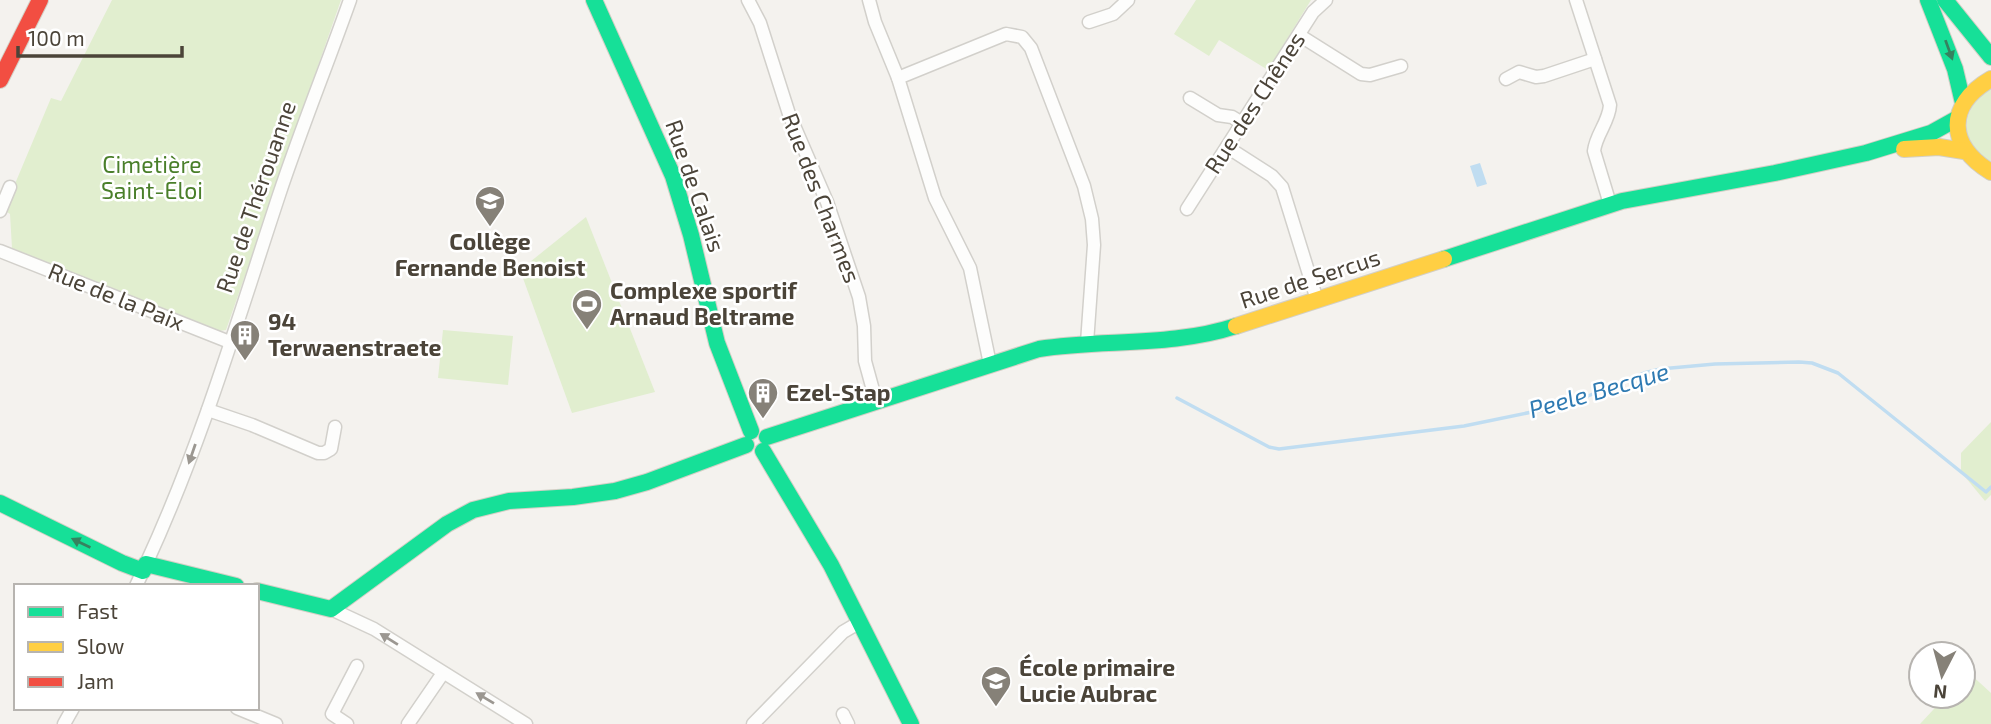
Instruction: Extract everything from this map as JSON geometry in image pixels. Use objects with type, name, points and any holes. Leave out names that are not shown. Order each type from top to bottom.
[{"type":"street","points":[[0,80],[40,0]]},
{"type":"street","name":"Rue de Thérouanne","points":[[142,574],[188,467],[232,343],[289,167],[350,0]]},
{"type":"street","name":"Rue de Calais","points":[[594,0],[673,176],[691,235],[717,343],[748,438]]},
{"type":"street","name":"Rue des Charmes","points":[[748,0],[760,23],[789,114],[827,202],[859,297],[864,326],[865,361],[876,401]]},
{"type":"street","points":[[869,0],[898,78],[935,198],[970,268],[990,364]]},
{"type":"street","points":[[1089,22],[1117,11],[1128,0]]},
{"type":"street","name":"Rue des Chênes","points":[[1187,209],[1316,8],[1326,0]]},
{"type":"street","points":[[1576,0],[1610,109],[1594,151],[1610,204]]},
{"type":"street","points":[[1928,0],[1955,69],[1960,110],[1958,133],[1964,151],[1975,163],[1991,172]]},
{"type":"street","points":[[1945,0],[1991,57]]},
{"type":"street","points":[[1299,34],[1361,74],[1370,75],[1401,66]]},
{"type":"street","points":[[898,78],[1001,36],[1017,35],[1029,43],[1091,210],[1094,245],[1087,343]]},
{"type":"street","points":[[1506,79],[1519,72],[1536,77],[1544,76],[1595,59]]},
{"type":"street","name":"Rue de Sercus","points":[[765,444],[876,401],[1048,346],[1149,342],[1195,337],[1231,328],[1610,204],[1866,153],[1931,133],[1960,110],[1973,89],[1991,79]]},
{"type":"street","points":[[1190,98],[1218,115],[1232,117],[1242,123]]},
{"type":"street","points":[[1227,147],[1272,176],[1282,187],[1317,300]]},
{"type":"street","name":"Rue de Sercus","points":[[1866,153],[1939,147],[1964,151]]},
{"type":"street","points":[[0,211],[10,187]]},
{"type":"street","name":"Rue de la Paix","points":[[0,251],[232,343]]},
{"type":"street","points":[[208,410],[259,427],[318,453],[331,449],[335,427]]},
{"type":"street","points":[[331,609],[447,524],[473,510],[500,502],[615,491],[648,482],[748,438],[752,452],[765,444],[831,565],[911,724]]},
{"type":"street","points":[[0,503],[142,574],[220,584]]},
{"type":"street","points":[[259,591],[331,609],[359,621],[526,724]]},
{"type":"street","points":[[760,722],[840,635],[860,622]]},
{"type":"street","points":[[347,724],[329,719],[356,666]]},
{"type":"street","points":[[408,724],[443,673]]},
{"type":"street","points":[[242,710],[276,724]]},
{"type":"green space","name":"Cimetière Saint-Éloi","points":[[112,0],[341,0],[226,330],[214,332],[12,248],[10,214],[4,210],[51,98],[61,101]]},
{"type":"green space","points":[[1196,0],[1311,0],[1268,70],[1219,40],[1209,56],[1174,34]]},
{"type":"green space","points":[[1991,89],[1991,162],[1973,145],[1968,136],[1967,125],[1973,106]]},
{"type":"green space","name":"Complexe sportif Arnaud Beltrame","points":[[586,217],[655,392],[572,413],[520,270]]},
{"type":"green space","points":[[443,330],[513,336],[508,385],[438,378]]},
{"type":"green space","points":[[1991,422],[1991,495],[1985,501],[1961,472],[1961,453]]},
{"type":"green space","points":[[1977,680],[1991,693],[1991,724],[1920,724],[1933,710],[1977,710]]},
{"type":"water","points":[[1480,163],[1487,184],[1477,187],[1470,166]]},
{"type":"waterway","name":"Peele Becque","points":[[1177,398],[1269,447],[1279,449],[1464,426],[1566,405],[1660,369],[1715,364],[1812,363],[1838,373],[1986,492],[1991,487]]},
{"type":"traffic: fast","points":[[594,0],[673,176],[691,235],[717,343],[751,431]]},
{"type":"traffic: fast","points":[[1928,0],[1955,69],[1963,103]]},
{"type":"traffic: fast","points":[[1945,0],[1991,57]]},
{"type":"traffic: fast","points":[[1444,259],[1622,201],[1866,153],[1931,133],[1958,118]]},
{"type":"traffic: fast","points":[[767,437],[1039,349],[1163,340],[1212,333],[1236,326]]},
{"type":"traffic: fast","points":[[259,591],[331,609],[447,524],[473,510],[509,501],[615,491],[647,482],[746,445]]},
{"type":"traffic: fast","points":[[763,451],[831,565],[911,724]]},
{"type":"traffic: fast","points":[[0,503],[143,571],[146,564],[228,584]]},
{"type":"traffic: slow","points":[[1991,79],[1976,89],[1966,101],[1958,126],[1966,150],[1991,172]]},
{"type":"traffic: slow","points":[[1904,149],[1939,147],[1964,151]]},
{"type":"traffic: slow","points":[[1236,326],[1444,259]]},
{"type":"traffic: jam","points":[[0,80],[40,0]]},
{"type":"place","name":"Collège Fernande Benoist","points":[[490,228]]},
{"type":"place","name":"Complexe sportif Arnaud Beltrame","points":[[587,331]]},
{"type":"place","name":"94 Terwaenstraete","points":[[245,362]]},
{"type":"place","name":"Ezel-Stap","points":[[763,420]]},
{"type":"place","name":"École primaire Lucie Aubrac","points":[[996,708]]}]
